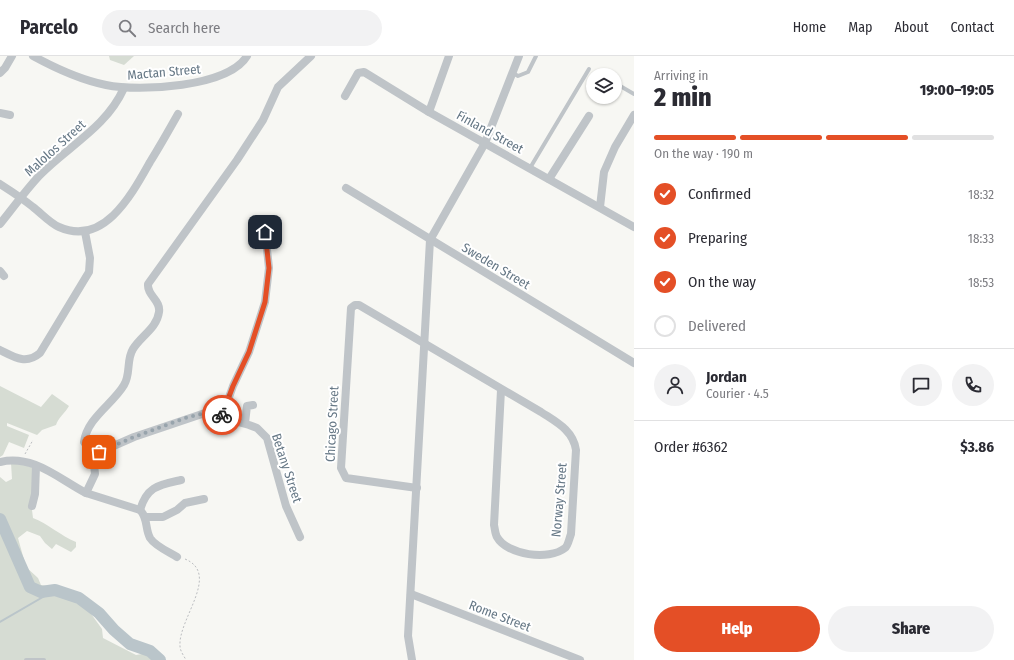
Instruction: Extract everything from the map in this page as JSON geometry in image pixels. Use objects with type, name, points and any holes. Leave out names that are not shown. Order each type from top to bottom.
[{"type":"street","points":[[0,73],[6,68],[12,56]]},
{"type":"street","name":"Mactan Street","points":[[33,56],[54,67],[105,85],[124,88],[188,83],[213,78],[234,69],[247,56]]},
{"type":"street","points":[[86,493],[95,474],[93,455],[84,442],[85,436],[101,412],[124,386],[127,379],[128,364],[133,349],[154,325],[159,312],[159,306],[149,292],[148,284],[237,160],[263,120],[278,87],[311,56]]},
{"type":"street","points":[[429,112],[449,56]]},
{"type":"street","points":[[412,660],[408,636],[430,240],[485,143],[519,56]]},
{"type":"street","name":"Finland Street","points":[[345,96],[358,73],[364,72],[429,112],[634,227]]},
{"type":"street","name":"Malolos Street","points":[[0,224],[39,176],[95,128],[111,112],[124,88]]},
{"type":"street","points":[[0,113],[10,115]]},
{"type":"street","points":[[0,184],[21,198],[58,227],[73,232],[85,232],[100,225],[115,214],[132,194],[178,114]]},
{"type":"street","points":[[600,207],[604,172],[615,147],[634,115]]},
{"type":"street","points":[[550,179],[589,116]]},
{"type":"street","name":"Sweden Street","points":[[346,188],[634,363]]},
{"type":"street","points":[[0,350],[18,360],[30,359],[40,353],[89,272],[90,258],[85,232]]},
{"type":"street","points":[[222,417],[233,386],[249,352],[265,302],[269,268],[265,232]]},
{"type":"street","name":"Norway Street","points":[[359,305],[541,412],[567,430],[575,442],[576,450],[571,534],[566,547],[555,554],[544,556],[531,555],[510,548],[497,537],[494,525],[502,390]]},
{"type":"street","name":"Chicago Street","points":[[359,305],[353,306],[350,310],[341,468],[342,474],[346,478],[417,488]]},
{"type":"street","points":[[245,423],[247,406],[253,405]]},
{"type":"street","name":"Betany Street","points":[[93,455],[134,437],[185,418],[205,413],[245,423],[257,428],[268,438],[286,506],[300,537]]},
{"type":"street","points":[[0,462],[10,459],[50,470],[86,493],[142,514],[163,517],[177,510],[184,503],[204,499]]},
{"type":"street","points":[[32,506],[35,494],[36,466]]},
{"type":"street","points":[[177,557],[151,540],[142,514],[145,497],[154,487],[181,480]]},
{"type":"street","name":"Rome Street","points":[[411,594],[580,660]]},
{"type":"lane","points":[[513,73],[518,76],[528,72],[536,56]]},
{"type":"lane","points":[[530,168],[586,74]]},
{"type":"lane","points":[[622,88],[634,94]]},
{"type":"lane","points":[[26,660],[44,660]]},
{"type":"path","points":[[21,461],[32,440]]},
{"type":"path","points":[[177,557],[195,564],[200,577],[200,583],[186,617],[180,645],[186,660]]},
{"type":"shaded area","points":[[109,56],[134,56],[124,65],[110,60]]},
{"type":"shaded area","points":[[0,386],[41,407],[52,394],[69,406],[56,425],[42,430],[37,435],[7,423],[7,426],[29,435],[24,448],[9,442],[3,455],[0,457]]},
{"type":"shaded area","points":[[19,462],[33,468],[38,495],[32,510],[33,518],[76,542],[76,547],[71,552],[56,544],[52,549],[40,536],[27,531],[18,538],[26,567],[38,578],[41,585],[54,587],[89,611],[102,629],[103,638],[136,655],[148,653],[156,660],[0,660],[0,477],[6,482],[12,479],[11,463]]},
{"type":"waterway","points":[[0,519],[30,587],[41,592],[55,590],[79,598],[99,613],[114,630],[130,644],[150,651],[160,660]]},
{"type":"waterway","points":[[0,622],[55,590]]},
{"type":"way so far","points":[[99,452],[185,418],[205,413],[222,417],[222,415]]},
{"type":"route","points":[[222,415],[233,386],[249,352],[249,346],[260,320],[268,291],[269,268],[265,243],[265,232]]}]
